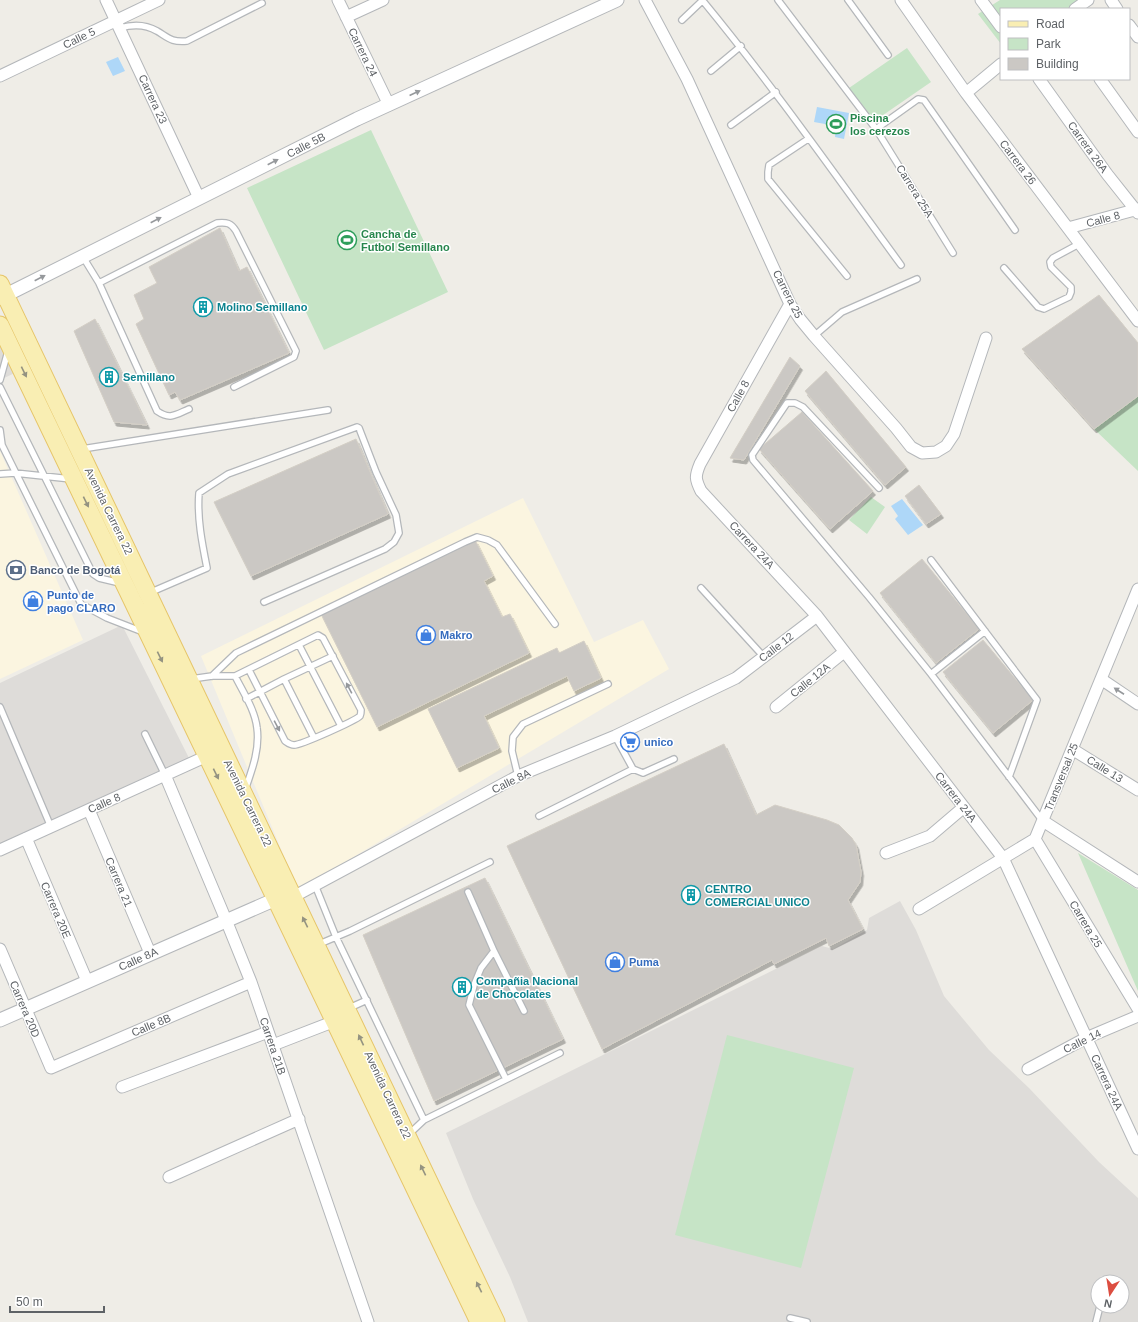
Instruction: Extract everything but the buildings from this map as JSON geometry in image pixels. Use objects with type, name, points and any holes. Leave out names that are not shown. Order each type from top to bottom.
[{"type":"main road","name":"Avenida Carrera 22","points":[[2,293],[80,449],[316,945],[341,1015],[479,1322]]},
{"type":"main road","name":"Avenida Carrera 22","points":[[0,325],[8,348],[75,479],[276,899],[407,1136],[496,1322]]},
{"type":"street","name":"Carrera 23","points":[[106,0],[199,198]]},
{"type":"street","name":"Calle 5","points":[[0,76],[118,24],[159,0]]},
{"type":"street","name":"Carrera 24","points":[[338,0],[389,105]]},
{"type":"street","points":[[346,17],[383,0]]},
{"type":"street","name":"Calle 5B","points":[[2,293],[83,256],[357,119],[617,0]]},
{"type":"street","name":"Carrera 25","points":[[645,0],[686,79],[790,304],[814,336],[896,428],[911,447],[922,453],[936,452],[946,446],[954,434],[986,338]]},
{"type":"street","name":"Carrera 26","points":[[901,0],[966,93],[1138,321]]},
{"type":"street","points":[[982,0],[1000,26]]},
{"type":"street","points":[[1076,8],[1088,0]]},
{"type":"street","points":[[1111,0],[1117,8]]},
{"type":"street","points":[[1130,26],[1138,37]]},
{"type":"street","points":[[966,93],[1000,65]]},
{"type":"street","name":"Carrera 26A","points":[[1040,80],[1107,174],[1137,211]]},
{"type":"street","points":[[1101,80],[1138,132]]},
{"type":"street","name":"Calle 8","points":[[1068,228],[1137,211]]},
{"type":"street","name":"Calle 8","points":[[701,491],[696,481],[696,473],[700,464],[790,304]]},
{"type":"street","name":"Carrera 24A","points":[[701,491],[817,616],[1003,858],[1138,1149]]},
{"type":"street","name":"Transversal 25","points":[[1035,839],[1138,589]]},
{"type":"street","name":"Calle 12","points":[[736,678],[817,616]]},
{"type":"street","name":"Calle 12A","points":[[776,707],[844,652]]},
{"type":"street","name":"Calle 8A","points":[[293,897],[518,776],[615,736],[736,678]]},
{"type":"street","points":[[1101,679],[1138,704]]},
{"type":"street","name":"Calle 13","points":[[1072,749],[1138,790]]},
{"type":"street","name":"Calle 8","points":[[0,850],[207,756]]},
{"type":"street","name":"Carrera 21B","points":[[165,775],[251,982],[368,1322]]},
{"type":"street","points":[[886,854],[930,836],[964,807]]},
{"type":"street","name":"Carrera 21","points":[[89,810],[150,953]]},
{"type":"street","points":[[1043,821],[1138,882]]},
{"type":"street","name":"Carrera 20E","points":[[26,838],[87,981]]},
{"type":"street","points":[[919,909],[1035,839]]},
{"type":"street","name":"Carrera 25","points":[[1035,839],[1138,1009]]},
{"type":"street","name":"Calle 8A","points":[[0,1020],[276,899]]},
{"type":"street","name":"Carrera 20D","points":[[0,949],[51,1068]]},
{"type":"street","name":"Calle 8B","points":[[51,1068],[251,982]]},
{"type":"street","points":[[273,1045],[341,1015]]},
{"type":"street","name":"Calle 14","points":[[1028,1069],[1086,1038],[1138,1016]]},
{"type":"street","points":[[122,1087],[268,1032]]},
{"type":"street","points":[[169,1177],[299,1119]]},
{"type":"lane","points":[[682,20],[703,0],[776,92],[808,139],[901,265]]},
{"type":"lane","name":"Carrera 25A","points":[[778,0],[876,129],[953,253]]},
{"type":"lane","points":[[848,0],[888,54]]},
{"type":"lane","points":[[118,24],[129,26],[140,25],[158,32],[166,38],[178,42],[187,41],[262,3]]},
{"type":"lane","points":[[711,71],[741,46]]},
{"type":"lane","points":[[731,125],[776,92]]},
{"type":"lane","points":[[876,129],[918,99],[924,100],[1015,230]]},
{"type":"lane","points":[[808,139],[769,165],[768,179],[847,276]]},
{"type":"lane","points":[[99,283],[217,223],[226,222],[232,225],[296,351],[294,357],[234,387]]},
{"type":"lane","points":[[1004,268],[1038,307],[1044,309],[1069,297],[1071,292],[1071,287],[1051,267],[1050,262],[1053,258],[1079,244]]},
{"type":"lane","points":[[83,256],[99,283],[157,410],[165,416],[175,416],[189,410]]},
{"type":"lane","points":[[814,336],[842,312],[917,279]]},
{"type":"lane","points":[[0,357],[8,348]]},
{"type":"lane","points":[[0,380],[8,348]]},
{"type":"lane","points":[[0,388],[93,574],[99,578],[126,585]]},
{"type":"lane","points":[[879,488],[803,407],[795,403],[787,403],[752,455],[753,460],[869,597],[931,674],[1043,821]]},
{"type":"lane","points":[[80,449],[328,410]]},
{"type":"lane","points":[[148,594],[207,568],[199,524],[199,493],[228,474],[358,427],[376,472],[396,515],[398,533],[394,542],[386,549],[264,602]]},
{"type":"lane","points":[[0,430],[1,446],[81,604],[107,618],[149,634]]},
{"type":"lane","points":[[0,474],[15,473],[75,479]]},
{"type":"lane","points":[[212,676],[236,653],[432,557],[464,542],[477,538],[488,540],[496,545],[555,624]]},
{"type":"lane","points":[[931,560],[1037,700],[1009,776]]},
{"type":"lane","points":[[701,588],[764,657]]},
{"type":"lane","points":[[931,674],[985,631]]},
{"type":"lane","points":[[189,679],[212,676],[235,676],[318,635],[323,638],[361,710],[359,717],[314,738],[295,745],[290,744],[285,741],[249,670]]},
{"type":"lane","points":[[299,645],[341,726]]},
{"type":"lane","points":[[246,699],[284,678],[333,656]]},
{"type":"lane","points":[[235,676],[253,713],[257,728],[254,765],[244,794]]},
{"type":"lane","points":[[284,678],[314,738]]},
{"type":"lane","points":[[518,776],[512,751],[513,737],[523,724],[608,684]]},
{"type":"lane","points":[[0,707],[50,827]]},
{"type":"lane","points":[[145,734],[165,775]]},
{"type":"lane","points":[[615,736],[633,769]]},
{"type":"lane","points":[[538,816],[633,769],[643,772],[674,759]]},
{"type":"lane","points":[[316,945],[336,937],[490,862]]},
{"type":"lane","points":[[315,885],[336,937],[424,1120]]},
{"type":"lane","points":[[468,892],[494,951],[524,1011]]},
{"type":"lane","points":[[494,951],[481,968],[468,1005],[506,1079]]},
{"type":"lane","points":[[341,1015],[367,1000]]},
{"type":"lane","points":[[407,1136],[424,1120],[560,1053]]},
{"type":"lane","points":[[790,1318],[807,1322]]},
{"type":"shaded area","points":[[0,331],[19,371],[0,380]]},
{"type":"shaded area","points":[[0,451],[83,640],[0,679]]},
{"type":"shaded area","points":[[523,498],[594,642],[643,620],[669,669],[298,890],[201,656]]},
{"type":"shaded area","points":[[122,625],[190,760],[0,845],[0,683]]},
{"type":"shaded area","points":[[900,901],[916,930],[944,996],[989,1050],[1029,1088],[1099,1162],[1138,1198],[1138,1322],[528,1322],[510,1277],[473,1199],[446,1133],[822,946],[833,949],[867,930],[869,918]]},
{"type":"green space","points":[[1000,0],[1085,0],[1077,8],[1000,8],[1000,43],[978,14]]},
{"type":"green space","points":[[907,48],[931,82],[873,122],[849,88]]},
{"type":"green space","name":"Cancha de Futbol Semillano","points":[[371,130],[448,292],[324,350],[247,188]]},
{"type":"green space","points":[[1138,396],[1138,471],[1094,429]]},
{"type":"green space","points":[[871,497],[885,507],[867,534],[849,520]]},
{"type":"green space","points":[[1078,853],[1138,890],[1138,991]]},
{"type":"green space","points":[[727,1035],[854,1068],[801,1268],[675,1235]]},
{"type":"water","points":[[118,57],[125,71],[113,76],[106,62]]},
{"type":"water","name":"Piscina los cerezos","points":[[817,107],[849,113],[844,139],[835,137],[836,126],[814,122]]},
{"type":"water","points":[[902,499],[923,525],[908,535],[895,519],[898,516],[891,506]]},
{"type":"place","name":"Piscina los cerezos","points":[[836,124]]},
{"type":"place","name":"Cancha de Futbol Semillano","points":[[347,240]]},
{"type":"place","name":"Molino Semillano","points":[[203,307]]},
{"type":"place","name":"Semillano","points":[[109,377]]},
{"type":"place","name":"Banco de Bogotá","points":[[16,570]]},
{"type":"place","name":"Punto de pago CLARO","points":[[33,601]]},
{"type":"place","name":"Makro","points":[[426,635]]},
{"type":"place","name":"unico","points":[[630,742]]},
{"type":"place","name":"CENTRO COMERCIAL UNICO","points":[[691,895]]},
{"type":"place","name":"Puma","points":[[615,962]]},
{"type":"place","name":"Compañia Nacional de Chocolates","points":[[462,987]]}]
